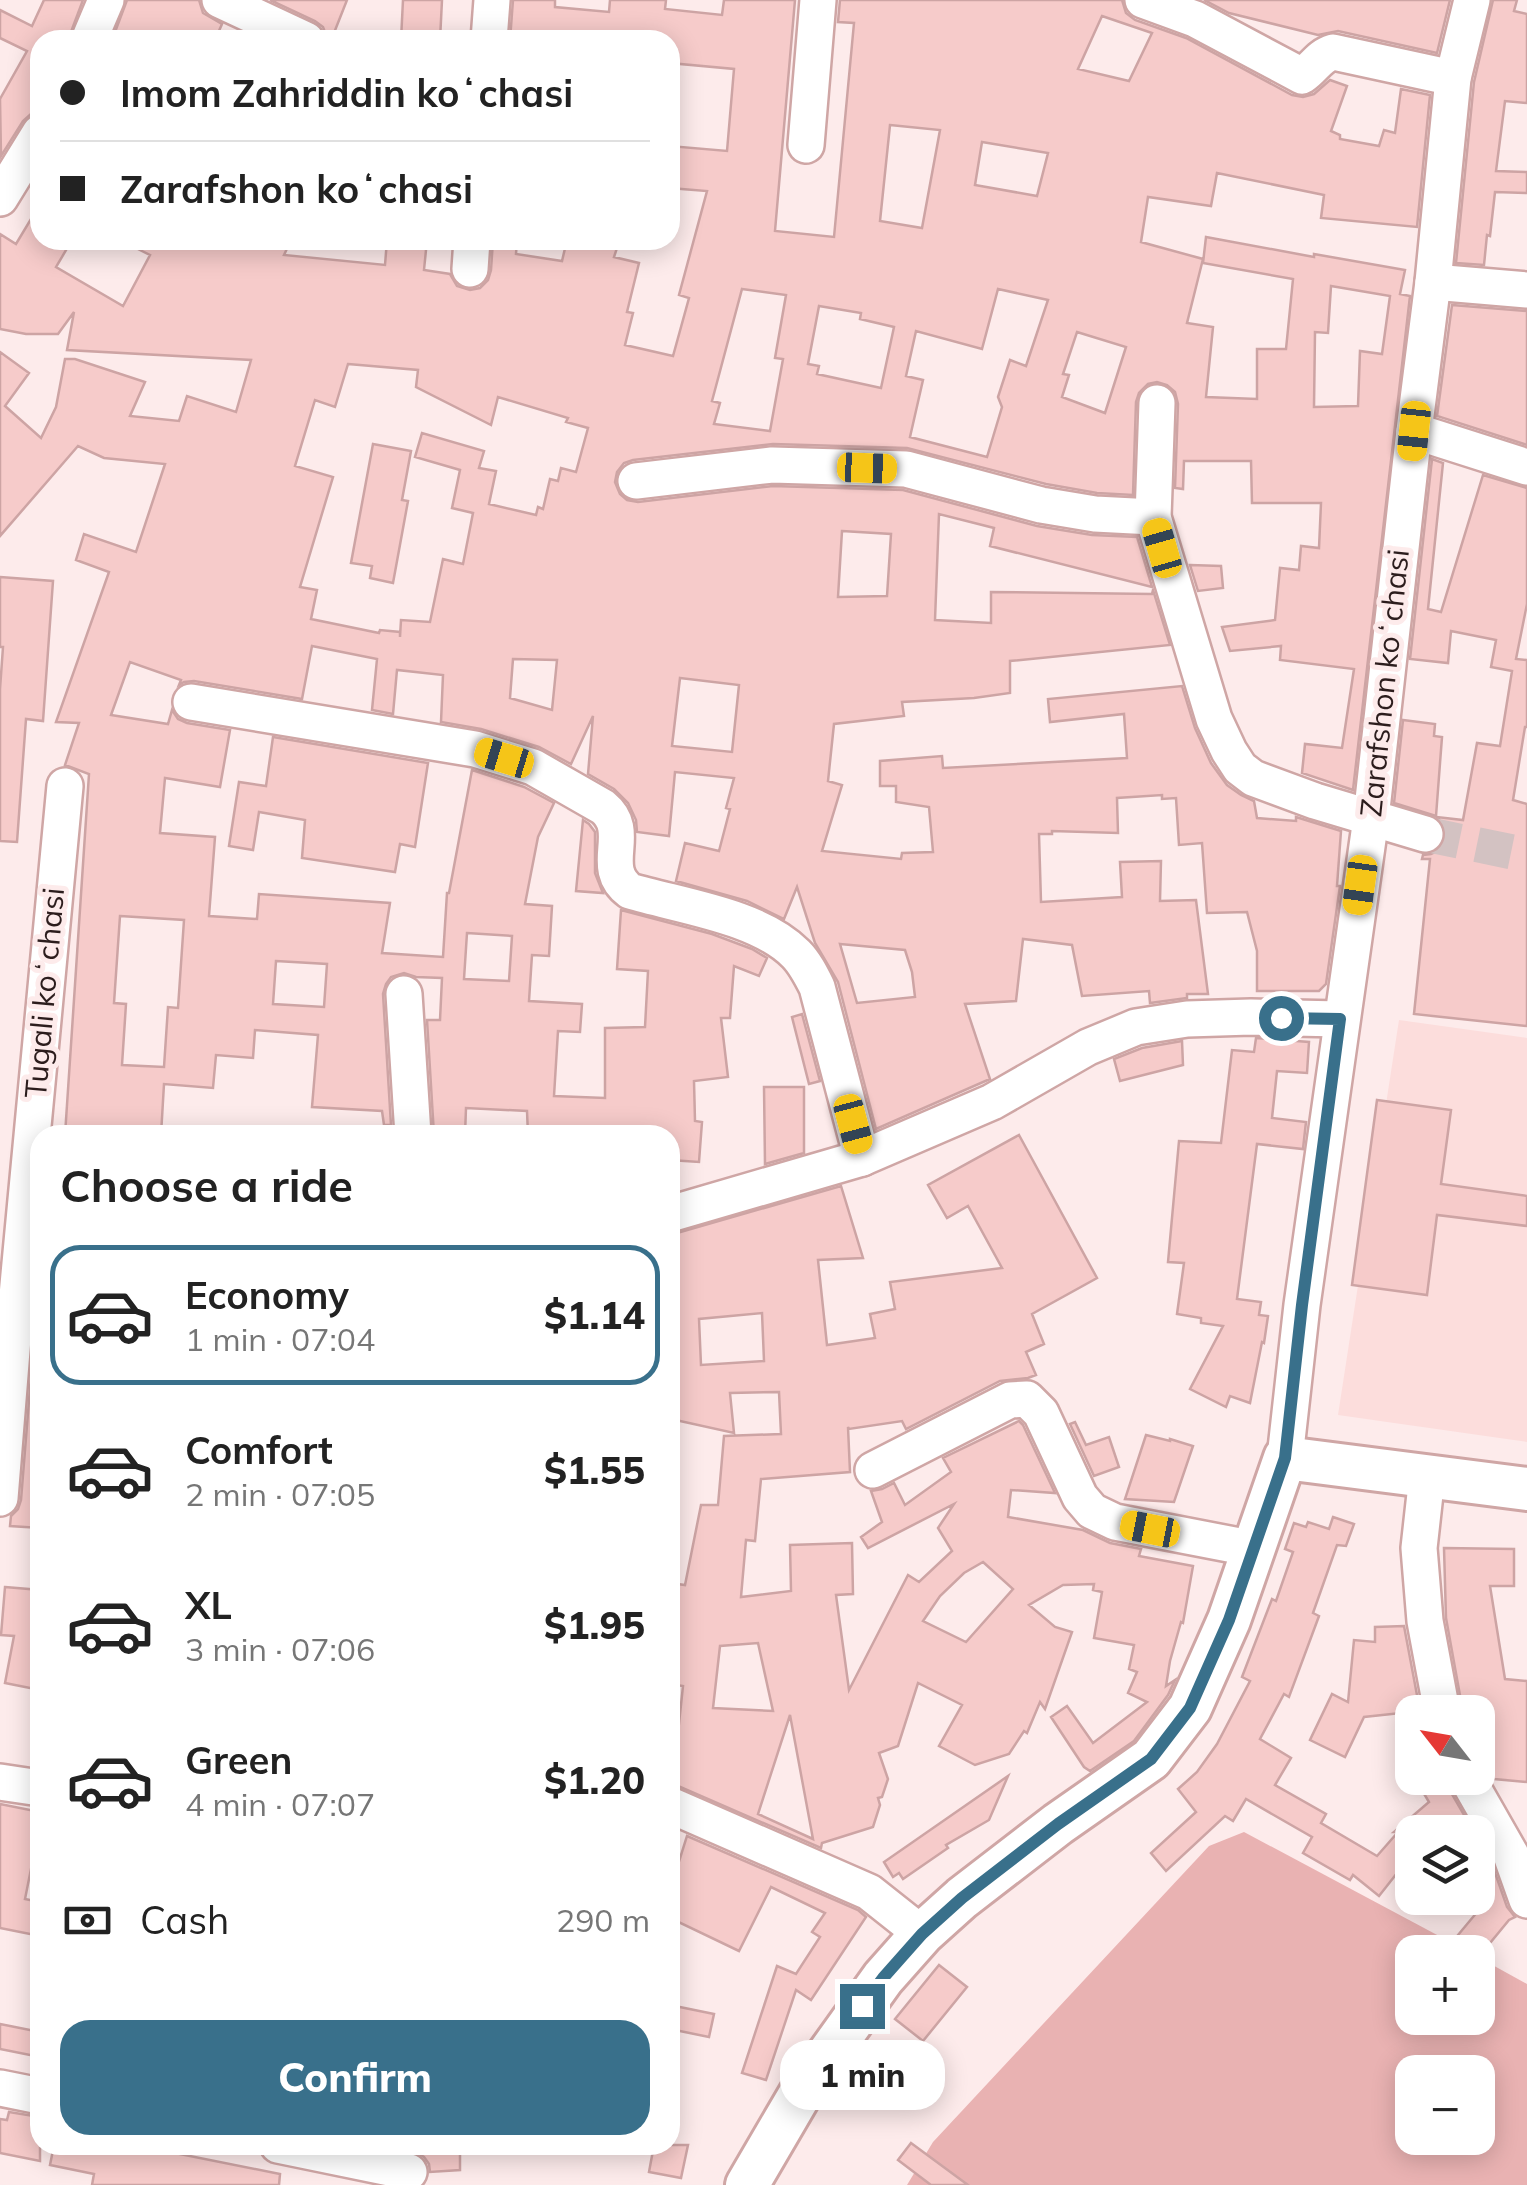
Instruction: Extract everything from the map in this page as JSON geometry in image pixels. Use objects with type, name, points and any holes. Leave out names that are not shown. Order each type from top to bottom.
[{"type":"main road","points":[[1285,1458],[1527,1489]]},
{"type":"main road","name":"Zarafshon koʻchasi","points":[[747,2185],[802,2091],[883,1978],[922,1934],[1003,1866],[1151,1759],[1190,1708],[1229,1620],[1285,1458]]},
{"type":"street","points":[[94,30],[106,0]]},
{"type":"street","points":[[220,0],[284,30]]},
{"type":"street","points":[[490,30],[492,0]]},
{"type":"street","points":[[806,145],[818,0]]},
{"type":"street","points":[[1143,0],[1194,19],[1302,76],[1323,55],[1333,52],[1454,78]]},
{"type":"street","name":"Zarafshon koʻchasi","points":[[1285,1458],[1302,1305],[1370,818],[1434,282],[1454,78],[1472,0]]},
{"type":"street","points":[[0,198],[30,149]]},
{"type":"street","points":[[1434,282],[1527,290]]},
{"type":"street","points":[[1157,403],[1153,518],[1214,719],[1229,752],[1253,778],[1315,802],[1425,834]]},
{"type":"street","points":[[1414,431],[1527,467]]},
{"type":"street","points":[[636,481],[772,465],[906,469],[1041,505],[1153,518]]},
{"type":"street","points":[[190,702],[475,749],[534,767],[603,807],[611,813],[616,826],[615,869],[622,885],[630,891],[765,931],[796,954],[808,970],[862,1158]]},
{"type":"street","name":"Tugali koʻchasi","points":[[36,1125],[65,786]]},
{"type":"street","points":[[404,994],[412,1125]]},
{"type":"street","points":[[680,1211],[862,1158],[992,1102],[1088,1047],[1136,1027],[1187,1019],[1340,1019]]},
{"type":"street","name":"Tugali koʻchasi","points":[[0,1498],[30,1197]]},
{"type":"street","points":[[873,1470],[1010,1400],[1026,1400],[1041,1413],[1080,1498],[1092,1511],[1115,1522],[1254,1549]]},
{"type":"street","points":[[1426,1476],[1420,1548],[1424,1621],[1439,1695]]},
{"type":"street","points":[[0,1782],[30,1786]]},
{"type":"street","points":[[1477,1795],[1511,1856],[1527,1900]]},
{"type":"street","points":[[680,1809],[869,1892],[922,1934]]},
{"type":"street","points":[[0,2088],[30,2094]]},
{"type":"street","points":[[327,2155],[409,2172]]},
{"type":"shaded area","points":[[1399,1020],[1527,1038],[1527,1442],[1338,1415]]},
{"type":"shaded area","points":[[1244,1832],[1437,1935],[1395,1935],[1395,2035],[1495,2035],[1495,1966],[1527,1984],[1527,2185],[907,2185],[933,2142],[1209,1846]]},
{"type":"building","points":[[44,0],[83,0],[72,30],[30,30],[30,115],[1,156],[0,99],[27,51],[0,38],[0,10],[32,26]]},
{"type":"building","points":[[127,0],[199,0],[203,13],[222,24],[219,30],[116,30]]},
{"type":"building","points":[[270,0],[347,0],[335,30],[324,30],[315,21]]},
{"type":"building","points":[[403,0],[442,0],[440,30],[402,30]]},
{"type":"building","points":[[513,0],[555,0],[555,7],[609,12],[610,0],[666,0],[665,9],[722,15],[724,0],[795,0],[775,231],[834,237],[854,23],[838,22],[840,0],[1122,0],[1126,13],[1135,20],[1186,38],[1292,95],[1314,94],[1330,80],[1347,86],[1331,131],[1340,139],[1379,146],[1384,130],[1395,133],[1401,89],[1430,95],[1417,227],[1321,218],[1324,195],[1217,173],[1211,206],[1148,197],[1141,242],[1203,259],[1187,323],[1213,327],[1206,397],[1257,399],[1257,349],[1286,349],[1293,279],[1203,263],[1206,237],[1405,270],[1400,294],[1410,296],[1353,790],[1302,773],[1305,744],[1342,748],[1354,669],[1280,660],[1281,646],[1230,651],[1222,627],[1275,620],[1280,568],[1299,570],[1301,546],[1319,548],[1321,503],[1252,503],[1251,461],[1184,461],[1183,489],[1175,488],[1178,404],[1175,392],[1167,385],[1148,384],[1136,402],[1133,495],[1046,484],[907,448],[773,444],[633,460],[624,463],[615,482],[620,494],[638,502],[773,486],[903,490],[1037,526],[1137,537],[1152,587],[990,546],[994,528],[939,514],[935,620],[991,623],[991,592],[1152,594],[1153,590],[1170,645],[1010,661],[1010,693],[902,702],[904,716],[834,724],[828,781],[842,785],[822,851],[901,859],[902,853],[933,852],[929,807],[896,802],[896,786],[880,786],[880,761],[942,756],[943,768],[1127,758],[1124,714],[1050,722],[1048,699],[1182,686],[1211,763],[1227,785],[1254,801],[1257,818],[1296,821],[1296,817],[1341,831],[1340,886],[1326,984],[1319,991],[1257,991],[1257,951],[1247,912],[1207,913],[1202,843],[1179,845],[1176,798],[1117,798],[1118,833],[1039,834],[1041,902],[1122,897],[1120,862],[1161,861],[1160,901],[1196,900],[1208,994],[1187,994],[1187,998],[1150,1003],[1149,991],[1082,996],[1072,945],[1023,939],[1016,1001],[965,1004],[990,1079],[876,1129],[838,982],[815,943],[797,887],[784,919],[747,901],[676,881],[685,843],[719,851],[734,778],[675,772],[669,836],[637,832],[628,803],[614,789],[588,774],[593,716],[571,764],[539,747],[481,729],[441,722],[443,675],[397,670],[393,714],[372,710],[377,659],[312,646],[302,699],[194,681],[179,685],[181,680],[130,662],[111,715],[168,724],[172,710],[187,723],[230,730],[220,787],[165,778],[160,833],[215,837],[209,916],[257,919],[259,894],[390,903],[382,953],[443,957],[447,893],[472,770],[524,787],[554,803],[538,837],[525,904],[552,906],[549,956],[532,955],[529,1001],[582,1004],[580,1032],[558,1031],[554,1096],[605,1098],[605,1028],[645,1027],[648,971],[617,969],[621,910],[712,934],[767,958],[759,976],[734,966],[730,1018],[721,1018],[728,1077],[694,1081],[695,1121],[702,1122],[699,1162],[680,1161],[680,1125],[528,1125],[527,1111],[466,1108],[465,1125],[433,1125],[427,1020],[440,1020],[442,978],[404,973],[391,977],[383,994],[391,1125],[384,1125],[382,1111],[312,1107],[318,1035],[255,1030],[253,1058],[216,1055],[213,1088],[164,1084],[162,1125],[66,1125],[89,774],[65,765],[79,723],[56,722],[109,572],[76,560],[84,534],[136,552],[165,464],[104,458],[78,446],[0,536],[0,352],[29,373],[5,406],[41,438],[56,407],[65,359],[145,382],[130,416],[179,421],[187,396],[236,412],[251,360],[67,350],[74,312],[58,334],[0,329],[0,234],[16,244],[30,221],[30,250],[66,250],[56,267],[123,306],[150,255],[140,250],[286,250],[284,255],[385,265],[386,250],[426,250],[424,270],[450,274],[457,286],[470,290],[480,288],[488,280],[492,250],[516,250],[516,254],[562,261],[565,250],[616,250],[614,257],[639,263],[627,312],[633,313],[625,345],[673,356],[689,298],[679,295],[707,191],[680,189],[680,147],[727,151],[734,69],[680,64],[680,30],[511,30]],"holes":[[[1102,16],[1152,33],[1129,81],[1078,69]],[[890,125],[940,130],[922,228],[880,221]],[[982,142],[1048,153],[1037,196],[975,185]],[[1331,286],[1390,296],[1382,354],[1360,351],[1358,406],[1314,407],[1315,332],[1328,333]],[[742,289],[786,295],[775,358],[783,359],[770,431],[714,424],[720,403],[712,401]],[[998,289],[1048,300],[1026,366],[1010,360],[998,397],[1002,407],[987,457],[910,437],[923,380],[906,376],[916,331],[982,349]],[[819,306],[861,313],[860,319],[894,327],[881,388],[817,374],[819,366],[808,364]],[[1077,332],[1126,347],[1105,413],[1062,397],[1069,375],[1063,374]],[[348,364],[418,370],[416,387],[491,425],[498,397],[588,428],[576,472],[561,468],[558,481],[550,479],[543,509],[538,507],[536,515],[489,504],[496,471],[479,468],[484,451],[422,433],[415,457],[460,470],[452,508],[473,513],[463,564],[443,559],[430,622],[401,620],[400,637],[400,632],[379,633],[311,619],[317,590],[300,587],[333,477],[295,466],[315,400],[335,407]],[[842,531],[891,534],[887,596],[838,597]],[[513,659],[557,660],[552,710],[510,698]],[[680,678],[739,685],[732,752],[672,746]],[[120,916],[184,920],[178,1008],[168,1007],[164,1067],[122,1065],[126,1004],[114,1003]],[[467,933],[512,936],[509,981],[464,979]],[[840,944],[905,950],[915,997],[857,1003]],[[276,961],[327,964],[324,1007],[273,1004]]]},
{"type":"building","points":[[1204,0],[1450,0],[1437,53],[1338,31],[1318,35],[1229,13]]},
{"type":"building","points":[[1493,0],[1517,0],[1514,11],[1527,14],[1527,103],[1505,101],[1496,171],[1527,172],[1527,193],[1495,192],[1484,265],[1456,263],[1474,82]]},
{"type":"building","points":[[1452,305],[1527,311],[1527,445],[1437,416]]},
{"type":"building","points":[[373,444],[411,451],[402,500],[408,501],[393,583],[370,578],[372,566],[351,563]]},
{"type":"building","points":[[1432,459],[1443,463],[1428,609],[1441,612],[1483,475],[1527,488],[1527,604],[1516,659],[1527,660],[1527,727],[1513,800],[1527,804],[1527,1026],[1414,1014],[1430,859],[1422,859],[1423,855],[1439,850],[1445,841],[1445,828],[1437,817],[1463,820],[1477,743],[1500,746],[1512,671],[1491,667],[1496,640],[1451,631],[1448,663],[1410,659]]},
{"type":"building","points":[[1190,565],[1221,566],[1223,588],[1198,591]]},
{"type":"building","points":[[0,577],[53,581],[43,721],[26,719],[17,842],[0,841]]},
{"type":"building","points":[[1403,720],[1435,724],[1434,736],[1442,737],[1436,816],[1394,803]]},
{"type":"building","points":[[273,737],[428,763],[415,847],[400,844],[395,872],[302,858],[305,820],[259,812],[253,850],[229,846],[239,782],[266,786]]},
{"type":"building","points":[[583,820],[595,832],[595,873],[603,893],[576,891]]},
{"type":"building","points":[[802,1014],[820,1081],[809,1084],[792,1017]]},
{"type":"building","points":[[1256,1038],[1309,1042],[1307,1073],[1277,1071],[1272,1118],[1306,1122],[1303,1149],[1257,1144],[1237,1299],[1261,1302],[1259,1315],[1268,1316],[1250,1403],[1230,1396],[1226,1407],[1190,1389],[1223,1326],[1177,1314],[1184,1263],[1168,1262],[1179,1141],[1221,1143],[1232,1050],[1254,1052]]},
{"type":"building","points":[[1182,1041],[1183,1065],[1120,1081],[1114,1059],[1142,1048]]},
{"type":"building","points":[[764,1087],[804,1087],[804,1153],[765,1164]]},
{"type":"building","points":[[1377,1100],[1451,1110],[1441,1184],[1527,1196],[1527,1226],[1437,1215],[1427,1295],[1352,1285]]},
{"type":"building","points":[[1019,1135],[1097,1278],[1032,1314],[1044,1344],[1026,1352],[1036,1375],[1000,1381],[906,1429],[902,1421],[848,1427],[850,1472],[761,1479],[755,1541],[746,1540],[741,1597],[791,1591],[790,1545],[852,1543],[853,1594],[836,1595],[849,1690],[908,1575],[919,1582],[952,1551],[938,1528],[954,1504],[868,1548],[861,1537],[882,1522],[871,1491],[894,1483],[905,1505],[951,1472],[943,1458],[1019,1421],[1055,1493],[1011,1490],[1008,1517],[1083,1530],[1110,1543],[1141,1549],[1139,1556],[1193,1566],[1166,1686],[1175,1680],[1134,1741],[1090,1771],[1084,1767],[1051,1717],[1067,1706],[1093,1743],[1147,1702],[1128,1693],[1137,1672],[1129,1669],[1134,1645],[1094,1638],[1102,1592],[1093,1590],[1094,1584],[1063,1585],[1029,1605],[1055,1627],[1072,1632],[1045,1709],[1040,1702],[1027,1733],[1024,1731],[1009,1754],[975,1765],[939,1746],[962,1705],[918,1683],[898,1746],[879,1753],[888,1779],[882,1797],[878,1798],[880,1805],[873,1827],[822,1843],[821,1848],[680,1787],[680,1584],[685,1585],[701,1505],[718,1505],[724,1436],[781,1434],[779,1392],[730,1393],[734,1433],[680,1421],[680,1232],[841,1186],[863,1258],[818,1260],[827,1345],[875,1338],[870,1314],[895,1309],[890,1282],[1002,1268],[968,1206],[947,1218],[928,1185]],"holes":[[[762,1313],[764,1361],[701,1365],[699,1319]],[[983,1562],[1013,1589],[966,1642],[923,1621],[940,1596],[964,1573]],[[758,1643],[773,1711],[713,1708],[720,1646]],[[790,1715],[813,1839],[758,1814]]]},
{"type":"building","points":[[30,1388],[30,1527],[10,1526],[21,1500]]},
{"type":"building","points":[[1075,1422],[1086,1445],[1109,1437],[1119,1467],[1094,1476],[1070,1424]]},
{"type":"building","points":[[1146,1435],[1193,1446],[1174,1502],[1125,1499]]},
{"type":"building","points":[[1333,1517],[1354,1524],[1346,1546],[1337,1545],[1313,1613],[1319,1616],[1289,1697],[1284,1694],[1260,1739],[1291,1758],[1275,1785],[1326,1814],[1321,1823],[1377,1856],[1395,1835],[1395,1876],[1379,1896],[1353,1875],[1350,1880],[1303,1853],[1312,1837],[1246,1799],[1233,1821],[1225,1816],[1166,1871],[1151,1853],[1196,1812],[1178,1789],[1197,1772],[1217,1744],[1250,1681],[1242,1677],[1293,1552],[1285,1549],[1294,1523],[1306,1527],[1308,1522],[1329,1529]]},
{"type":"building","points":[[1444,1548],[1514,1549],[1514,1586],[1490,1586],[1505,1679],[1527,1681],[1527,1782],[1495,1779],[1495,1695],[1460,1695],[1446,1618]]},
{"type":"building","points":[[5,1587],[30,1589],[30,1688],[5,1683],[14,1636],[1,1635]]},
{"type":"building","points":[[1404,1626],[1417,1695],[1395,1695],[1395,1714],[1364,1717],[1345,1757],[1310,1740],[1332,1694],[1348,1702],[1354,1640],[1375,1642],[1375,1627]]},
{"type":"building","points":[[1008,1776],[989,1820],[946,1845],[948,1848],[903,1879],[899,1873],[893,1877],[884,1862]]},
{"type":"building","points":[[1425,1795],[1452,1795],[1464,1815],[1414,1815],[1429,1802]]},
{"type":"building","points":[[0,1804],[30,1810],[30,1874],[25,1899],[30,1900],[30,1934],[0,1928]]},
{"type":"building","points":[[687,1836],[858,1910],[866,1917],[811,2000],[796,1990],[766,2080],[742,2073],[777,1966],[796,1974],[820,1937],[812,1932],[825,1913],[771,1887],[739,1951],[680,1923],[680,1858]]},
{"type":"building","points":[[1495,1873],[1507,1907],[1515,1917],[1495,1937],[1458,1935],[1475,1915],[1495,1915]]},
{"type":"building","points":[[939,1965],[967,1987],[923,2041],[895,2019]]},
{"type":"building","points":[[680,2007],[714,2014],[709,2037],[680,2031]]},
{"type":"building","points":[[0,2024],[30,2030],[30,2055],[0,2049]]},
{"type":"building","points":[[9,2112],[30,2115],[30,2155],[40,2155],[40,2161],[0,2153],[0,2119],[7,2120]]},
{"type":"building","points":[[911,2143],[968,2185],[931,2185],[898,2160]]},
{"type":"building","points":[[680,2145],[688,2145],[681,2178],[649,2172],[652,2155],[680,2155]]},
{"type":"building","points":[[52,2155],[185,2155],[280,2174],[279,2185],[92,2185],[94,2174],[50,2165]]},
{"type":"building","points":[[421,2155],[460,2155],[460,2170],[430,2172]]},
{"type":"tunnel","points":[[1425,834],[1527,855]]},
{"type":"route","points":[[862,2006],[922,1934],[962,1898],[1151,1759],[1190,1708],[1229,1620],[1285,1458],[1340,1019],[1281,1018]]}]
